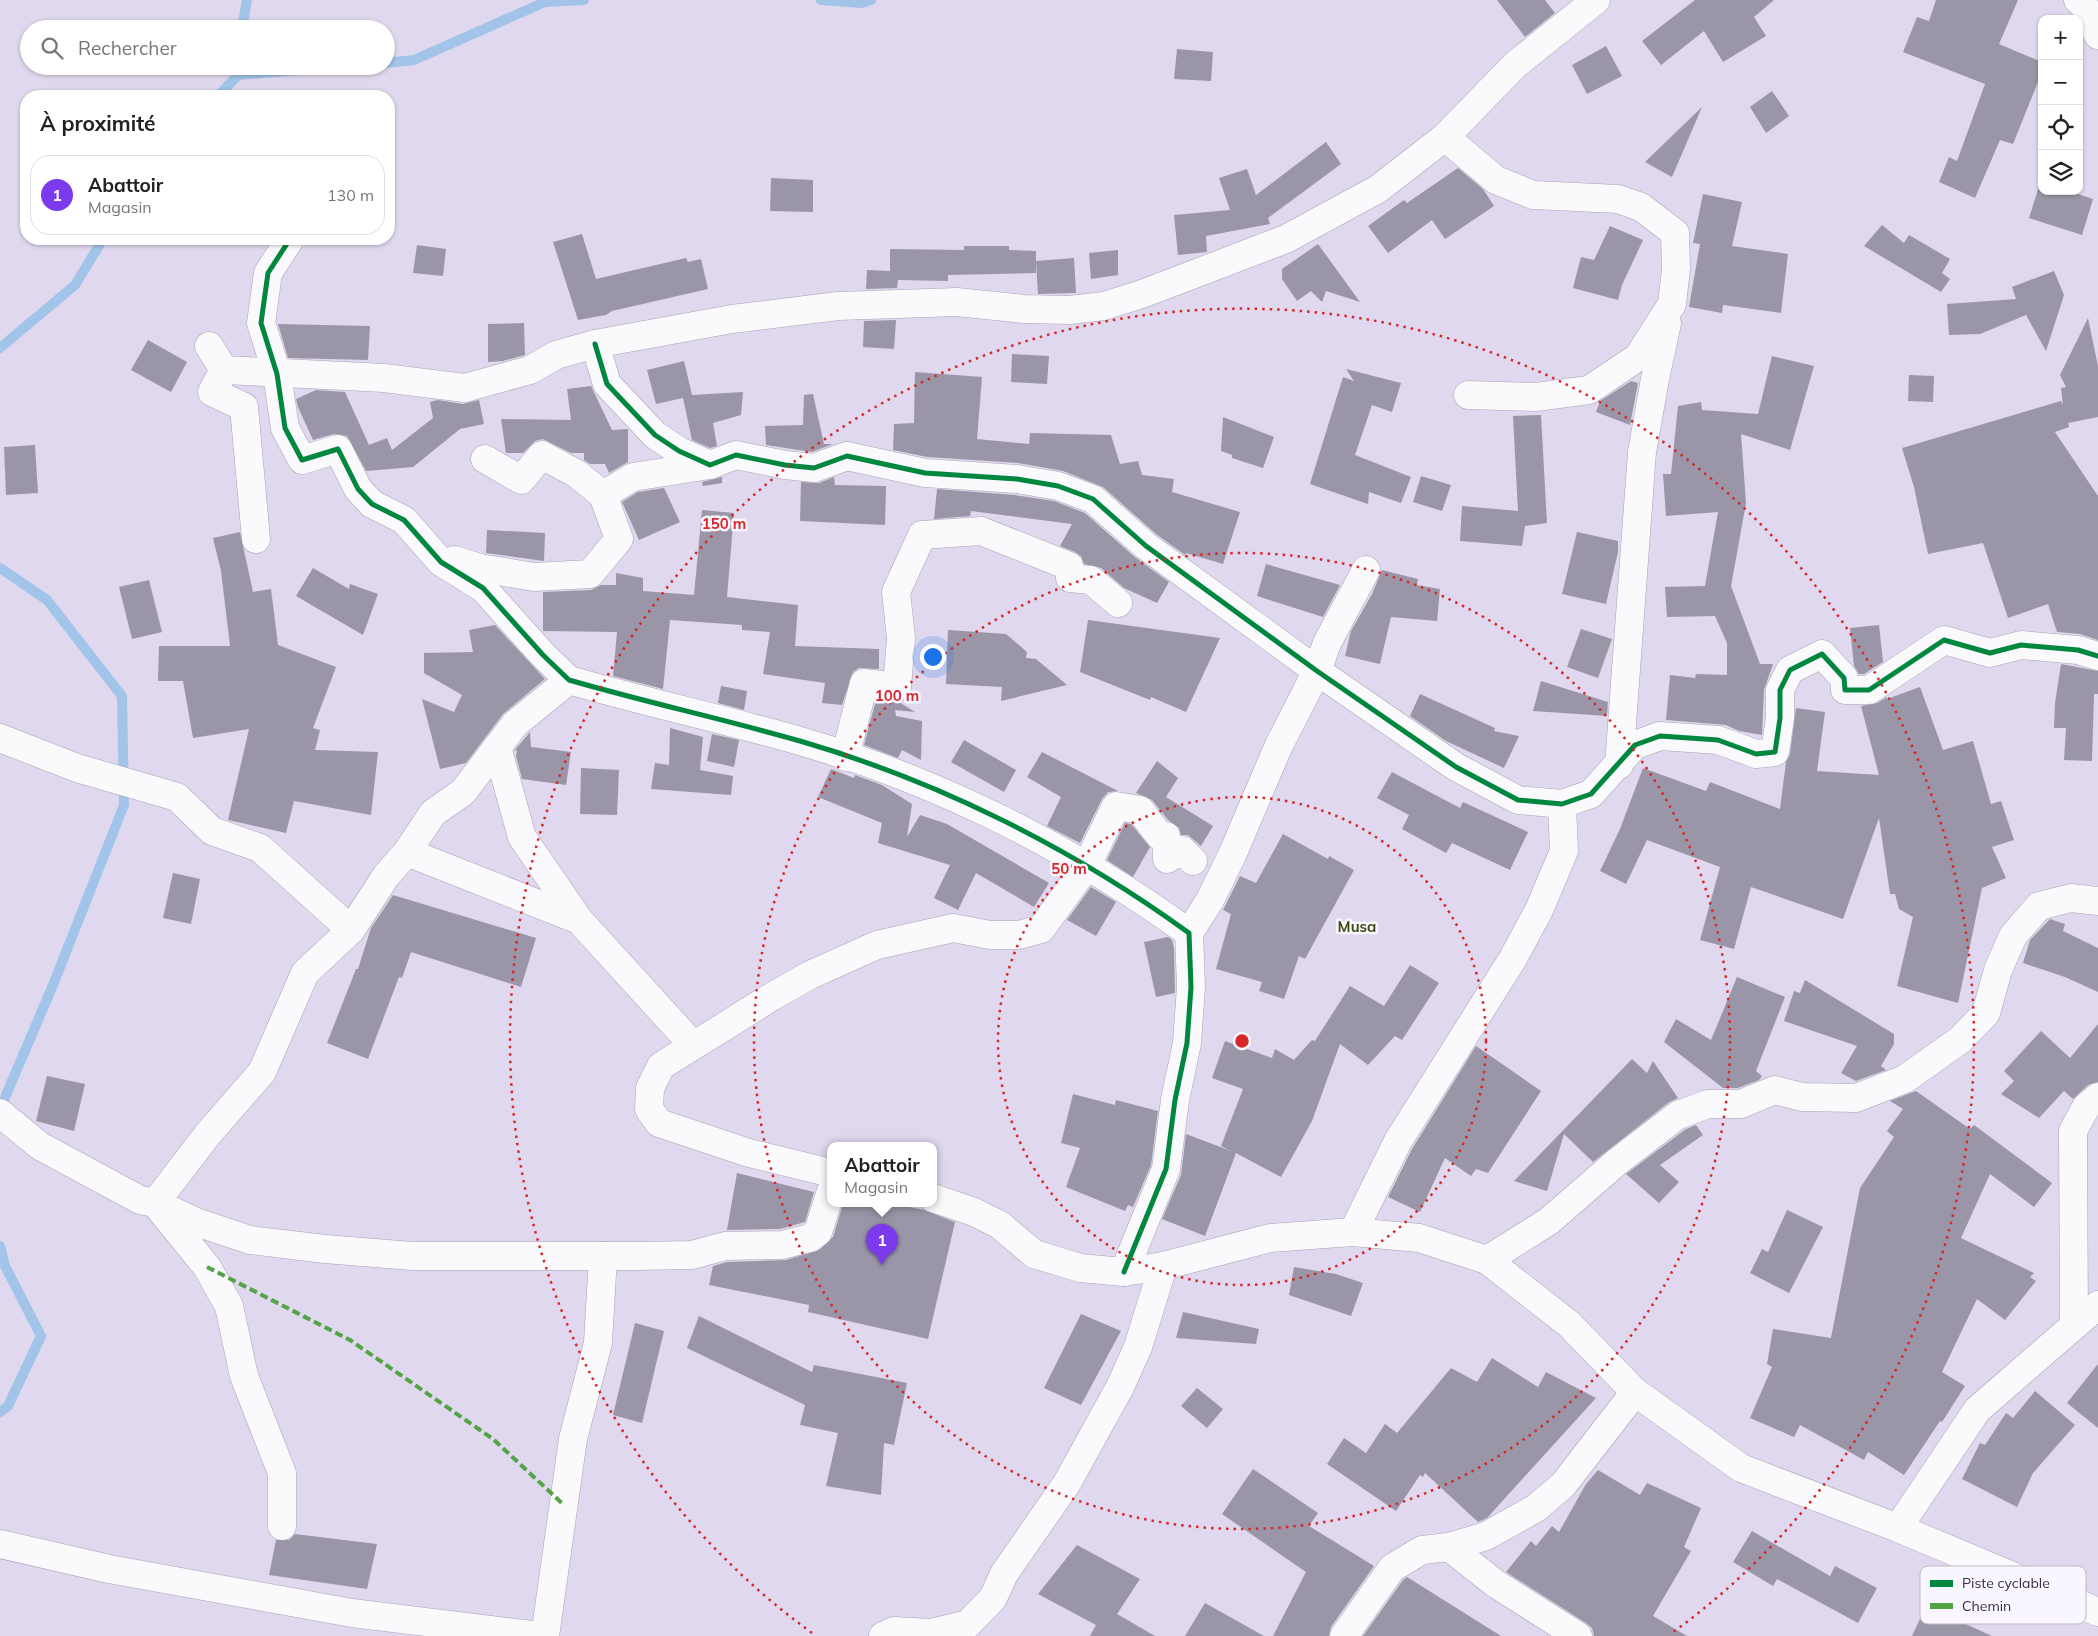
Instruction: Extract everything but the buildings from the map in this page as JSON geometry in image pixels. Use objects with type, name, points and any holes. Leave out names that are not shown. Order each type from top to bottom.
[{"type":"street","points":[[224,370],[384,378],[465,388],[530,370],[556,355],[595,344],[732,319],[838,306],[957,302],[1024,309],[1069,310],[1104,306],[1142,294],[1286,239],[1378,189],[1445,137],[1515,65],[1596,0]]},
{"type":"street","points":[[2078,0],[2084,5],[2098,35]]},
{"type":"street","points":[[1445,137],[1496,180],[1533,195],[1618,199],[1641,207],[1674,233],[1676,269],[1672,304],[1655,379],[1642,452],[1619,765]]},
{"type":"street","points":[[286,245],[268,273],[261,323],[277,374],[285,428],[302,460],[338,449],[358,489],[372,504],[404,520],[441,562],[483,588],[543,655],[569,680],[800,742],[879,768],[954,798],[1015,827],[1139,896],[1189,933]]},
{"type":"street","points":[[1468,395],[1536,397],[1589,390],[1638,357],[1672,304]]},
{"type":"street","points":[[595,344],[607,384],[655,435],[679,451],[710,465]]},
{"type":"street","points":[[209,346],[224,370]]},
{"type":"street","points":[[224,370],[212,392],[244,407],[256,539]]},
{"type":"street","points":[[432,552],[480,568],[534,577],[590,574],[619,539],[603,495],[577,474],[542,455],[521,480],[485,459]]},
{"type":"street","points":[[603,495],[634,477],[710,465],[736,455],[785,465],[814,468],[847,456],[924,473],[1017,479],[1058,486],[1093,499],[1146,546],[1317,671],[1464,771],[1518,800],[1562,804],[1592,794],[1636,745],[1660,736],[1718,740],[1756,754],[1775,752],[1780,718],[1780,690],[1790,670],[1822,654],[1844,678],[1845,690],[1869,690],[1944,640],[1990,653],[2021,645],[2078,650],[2098,656]]},
{"type":"street","points":[[845,757],[864,683],[897,687],[901,638],[896,592],[922,535],[980,531],[1069,566],[1070,578],[1091,580],[1118,603]]},
{"type":"street","points":[[1124,1272],[1166,1169],[1175,1100],[1187,1043],[1191,987],[1189,933],[1210,900],[1233,853],[1279,745],[1317,671],[1327,643],[1366,570]]},
{"type":"street","points":[[155,1203],[208,1134],[262,1072],[305,972],[350,930],[386,876],[407,852],[433,813],[463,792],[515,724],[569,680]]},
{"type":"street","points":[[0,738],[77,768],[177,796],[212,831],[260,848],[350,930]]},
{"type":"street","points":[[497,747],[522,837],[579,920],[692,1044]]},
{"type":"street","points":[[1353,1232],[1398,1141],[1512,960],[1540,910],[1564,851],[1562,804]]},
{"type":"street","points":[[827,1172],[749,1153],[659,1123],[649,1109],[650,1088],[660,1066],[692,1044],[810,975],[877,945],[953,928],[990,935],[1019,935],[1041,929],[1086,866],[1116,806],[1140,810],[1159,835],[1166,836],[1167,859],[1182,850],[1192,861]]},
{"type":"street","points":[[407,852],[579,920]]},
{"type":"street","points":[[1487,1260],[1549,1221],[1618,1161],[1678,1115],[1708,1104],[1741,1104],[1775,1090],[1802,1097],[1856,1098],[1905,1079],[1960,1040],[1986,1013],[1998,970],[2013,936],[2039,906],[2071,898],[2098,901]]},
{"type":"street","points":[[2074,1326],[2073,1131],[2086,1107],[2098,1097]]},
{"type":"street","points":[[0,1113],[40,1146],[140,1200],[155,1203],[196,1222],[250,1240],[325,1249],[412,1256],[692,1255],[725,1246],[782,1246],[810,1238],[818,1232],[827,1204]]},
{"type":"street","points":[[937,1199],[974,1212],[1000,1225],[1034,1254],[1080,1268],[1124,1272],[1163,1266],[1270,1238],[1353,1232],[1418,1238],[1487,1260],[1569,1324],[1635,1392],[1741,1468],[1898,1528],[1988,1566]]},
{"type":"street","points":[[155,1203],[207,1267],[229,1306],[244,1376],[282,1473],[282,1526]]},
{"type":"street","points":[[545,1636],[573,1438],[598,1343],[603,1256]]},
{"type":"street","points":[[883,1636],[894,1631],[931,1633],[968,1624],[993,1598],[1004,1574],[1067,1483],[1120,1387],[1138,1347],[1163,1266]]},
{"type":"street","points":[[1898,1528],[1977,1410],[2098,1305]]},
{"type":"street","points":[[1344,1636],[1392,1568],[1422,1550],[1449,1547],[1486,1536],[1536,1508],[1563,1484],[1635,1392]]},
{"type":"street","points":[[0,1544],[109,1569],[352,1613],[540,1636]]},
{"type":"street","points":[[1449,1547],[1496,1584],[1578,1636]]},
{"type":"street","points":[[2086,1607],[2098,1612]]},
{"type":"waterway","points":[[244,20],[247,0]]},
{"type":"waterway","points":[[395,62],[414,60],[545,2],[584,0]]},
{"type":"waterway","points":[[821,0],[862,3],[871,0]]},
{"type":"waterway","points":[[224,90],[238,75]]},
{"type":"waterway","points":[[0,348],[75,285],[99,245]]},
{"type":"waterway","points":[[0,568],[47,600],[122,696],[124,805],[53,985],[0,1109]]},
{"type":"waterway","points":[[0,1246],[5,1266],[41,1336],[8,1406],[0,1412]]},
{"type":"marked path","points":[[207,1267],[350,1340],[493,1439],[564,1505]]},
{"type":"cycle path","points":[[286,245],[268,273],[261,323],[277,374],[285,428],[302,460],[338,449],[358,489],[372,504],[404,520],[441,562],[483,588],[543,655],[569,680],[800,741],[852,757],[903,776],[953,797],[1051,845],[1144,902],[1189,933],[1191,987],[1187,1043],[1175,1100],[1166,1169],[1124,1272]]},
{"type":"cycle path","points":[[595,344],[607,384],[655,435],[679,451],[710,465],[736,455],[785,465],[814,468],[847,456],[925,473],[1017,479],[1058,486],[1093,499],[1146,546],[1317,671],[1456,767],[1518,800],[1562,804],[1591,794],[1635,745],[1660,736],[1718,740],[1756,754],[1775,752],[1780,718],[1780,690],[1790,670],[1822,654],[1844,678],[1845,690],[1869,690],[1944,640],[1990,653],[2021,645],[2078,650],[2098,656]]},
{"type":"place","name":"Abattoir","points":[[882,1265]]},
{"type":"district","name":"Musa","points":[[1357,927]]}]
